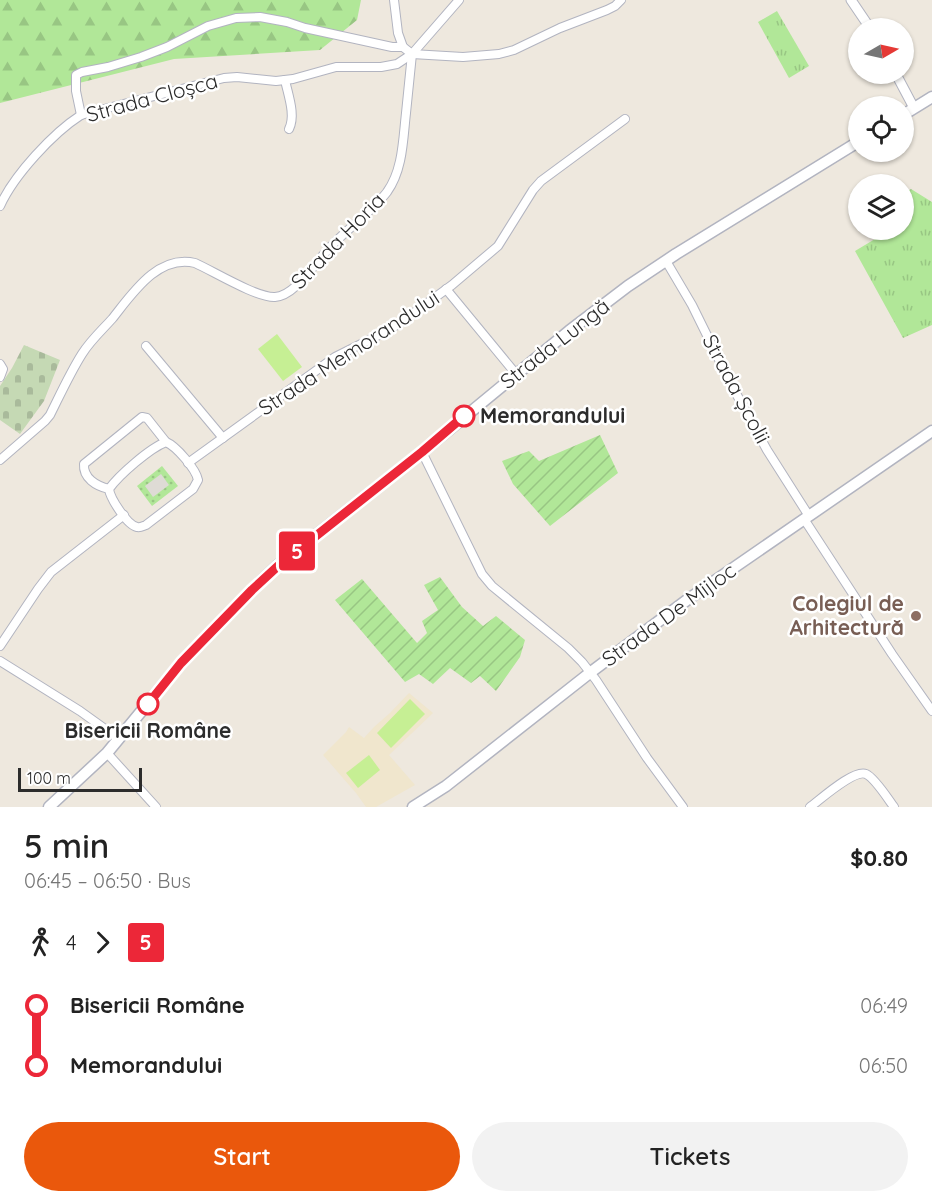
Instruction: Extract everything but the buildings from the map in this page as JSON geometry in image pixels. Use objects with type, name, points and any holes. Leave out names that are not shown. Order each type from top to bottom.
[{"type":"main road","points":[[914,108],[932,98]]},
{"type":"main road","name":"Strada Lungă","points":[[49,807],[107,753],[181,663],[278,566],[422,452],[577,324],[628,286],[848,148]]},
{"type":"main road","name":"Strada De Mijloc","points":[[413,807],[446,786],[687,600],[932,431]]},
{"type":"street","points":[[394,0],[398,33],[403,47],[412,54],[455,57],[499,54],[514,50],[560,28],[607,10],[621,0]]},
{"type":"street","points":[[412,54],[459,0]]},
{"type":"street","points":[[851,0],[863,18]]},
{"type":"street","points":[[81,115],[76,91],[76,75],[141,57],[167,47],[208,26],[236,18],[260,17],[392,47],[403,47]]},
{"type":"street","name":"Strada Cloșca","points":[[0,206],[9,189],[31,162],[68,123],[81,115],[224,78],[285,80],[336,67],[389,66],[403,61],[412,54]]},
{"type":"street","name":"Strada Horia","points":[[0,460],[50,416],[86,349],[141,284],[162,268],[174,262],[188,261],[267,296],[279,296],[291,291],[340,236],[364,217],[392,185],[401,156],[412,54]]},
{"type":"street","points":[[285,80],[292,114],[289,129]]},
{"type":"street","name":"Strada Memorandului","points":[[188,463],[335,357],[393,328],[446,289],[498,246],[541,181],[625,119]]},
{"type":"street","name":"Strada Școlii","points":[[666,261],[692,305],[767,450],[892,654],[932,711]]},
{"type":"street","name":"Strada Memorandului","points":[[446,289],[516,374]]},
{"type":"street","points":[[146,346],[223,438]]},
{"type":"street","points":[[0,364],[3,369],[0,377]]},
{"type":"street","points":[[109,489],[94,484],[84,471],[84,464],[142,417],[147,418],[197,475],[198,480],[193,489],[146,525],[140,527],[135,526],[113,501],[109,489],[114,481],[160,444],[166,442]]},
{"type":"street","points":[[422,452],[482,574],[503,595],[568,648],[591,672],[647,758],[683,807]]},
{"type":"street","points":[[0,646],[51,572],[124,515]]},
{"type":"street","points":[[0,661],[80,711],[119,740]]},
{"type":"street","points":[[107,753],[156,807]]},
{"type":"street","points":[[810,807],[859,773],[869,775],[894,807]]},
{"type":"shaded area","points":[[161,474],[169,485],[153,497],[145,486]]},
{"type":"shaded area","points":[[409,693],[433,713],[389,755],[415,785],[376,807],[366,807],[323,755],[349,727],[364,738]]},
{"type":"green space","points":[[0,0],[361,0],[357,20],[320,50],[174,59],[0,103]]},
{"type":"green space","points":[[777,11],[809,66],[789,78],[758,22]]},
{"type":"green space","points":[[914,191],[932,202],[932,325],[903,338],[855,251],[873,240],[914,240]]},
{"type":"green space","points":[[277,334],[302,367],[283,381],[258,349]]},
{"type":"green space","points":[[24,345],[60,360],[44,401],[20,434],[0,420],[0,386]]},
{"type":"green space","points":[[600,435],[618,473],[550,526],[513,484],[502,461],[529,451],[539,461]]},
{"type":"green space","points":[[162,466],[178,486],[152,506],[137,486]]},
{"type":"green space","points":[[440,577],[462,607],[483,626],[496,616],[525,640],[520,657],[496,691],[480,676],[471,683],[450,668],[433,684],[419,674],[405,682],[335,600],[362,579],[417,643],[427,633],[422,621],[438,610],[424,585]]},
{"type":"green space","points":[[410,699],[425,714],[391,748],[377,733]]},
{"type":"green space","points":[[369,755],[380,770],[358,788],[346,773]]},
{"type":"bus line","name":"5","points":[[148,704],[181,663],[278,566],[464,416]]},
{"type":"place","name":"Memorandului","points":[[464,416]]},
{"type":"place","name":"Colegiul de Arhitectură","points":[[916,616]]},
{"type":"place","name":"Bisericii Române","points":[[148,704]]}]
